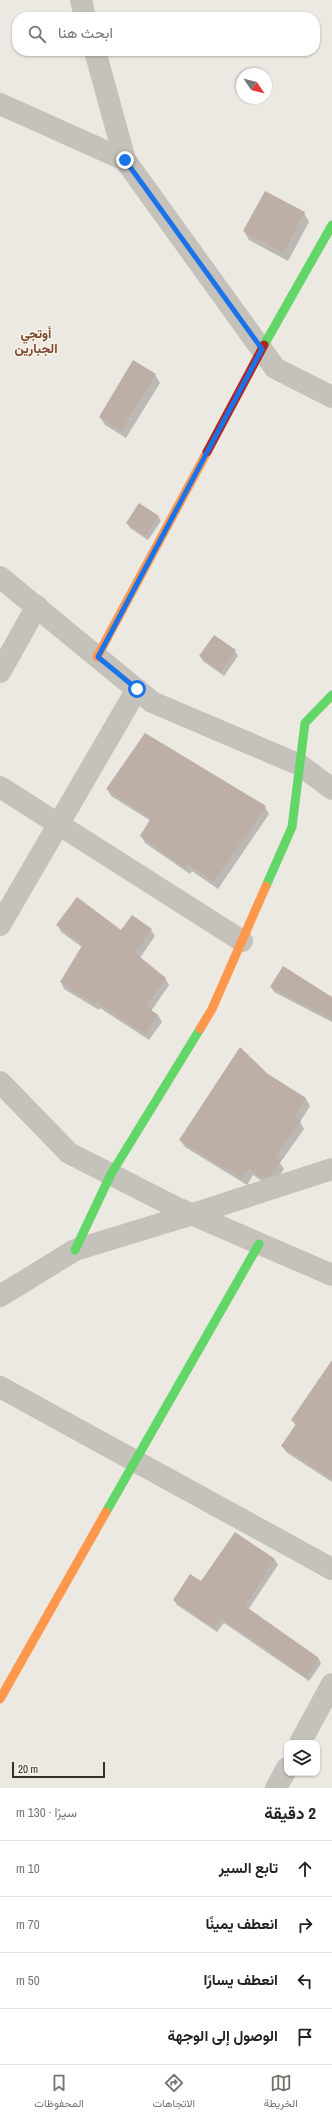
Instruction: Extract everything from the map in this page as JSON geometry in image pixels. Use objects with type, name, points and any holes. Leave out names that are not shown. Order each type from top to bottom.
[{"type":"street","points":[[81,0],[84,12]]},
{"type":"street","points":[[96,56],[125,160],[275,368],[332,397]]},
{"type":"street","points":[[0,104],[125,160]]},
{"type":"street","points":[[98,657],[262,349],[332,225]]},
{"type":"street","points":[[0,577],[152,702],[300,765],[332,789]]},
{"type":"street","points":[[0,672],[36,606]]},
{"type":"street","points":[[0,925],[137,689]]},
{"type":"street","points":[[74,1250],[111,1174],[212,1009],[292,827],[305,723],[332,695]]},
{"type":"street","points":[[0,787],[242,941]]},
{"type":"street","points":[[0,1082],[69,1153],[193,1214],[332,1275]]},
{"type":"street","points":[[0,1296],[74,1250],[193,1214],[332,1169]]},
{"type":"street","points":[[0,1699],[259,1244]]},
{"type":"street","points":[[0,1387],[332,1569]]},
{"type":"street","points":[[302,1740],[332,1684]]},
{"type":"street","points":[[276,1788],[284,1773]]},
{"type":"building","points":[[265,191],[305,212],[283,253],[243,231]]},
{"type":"building","points":[[133,360],[156,374],[121,431],[99,417]]},
{"type":"building","points":[[139,503],[159,516],[145,536],[126,523]]},
{"type":"building","points":[[214,635],[236,650],[221,672],[199,656]]},
{"type":"building","points":[[145,733],[266,806],[214,882],[188,864],[185,868],[140,836],[151,818],[106,789]]},
{"type":"building","points":[[77,897],[121,930],[132,915],[152,929],[135,953],[166,978],[146,1006],[158,1015],[145,1034],[96,1002],[95,1004],[60,982],[83,944],[56,925]]},
{"type":"building","points":[[283,966],[332,997],[332,1019],[270,987]]},
{"type":"building","points":[[240,1047],[268,1074],[306,1098],[295,1117],[301,1121],[275,1157],[280,1161],[271,1176],[263,1178],[249,1169],[242,1179],[179,1140]]},
{"type":"building","points":[[332,1360],[332,1479],[281,1446],[296,1424],[291,1420]]},
{"type":"building","points":[[235,1532],[275,1559],[245,1606],[319,1658],[306,1677],[221,1618],[214,1628],[173,1600],[190,1574],[201,1581]]},
{"type":"traffic: fast","points":[[264,345],[332,225]]},
{"type":"traffic: fast","points":[[266,886],[292,827],[305,723],[332,695]]},
{"type":"traffic: fast","points":[[75,1250],[111,1174],[200,1029]]},
{"type":"traffic: fast","points":[[106,1512],[259,1244]]},
{"type":"traffic: slow","points":[[97,657],[207,452]]},
{"type":"traffic: slow","points":[[200,1029],[212,1009],[266,886]]},
{"type":"traffic: slow","points":[[0,1699],[106,1512]]},
{"type":"traffic: jam","points":[[207,452],[264,345]]},
{"type":"district","name":"أوتجي الجبارين","points":[[36,340]]},
{"type":"route","points":[[125,160],[262,349],[98,657],[137,689]]}]
